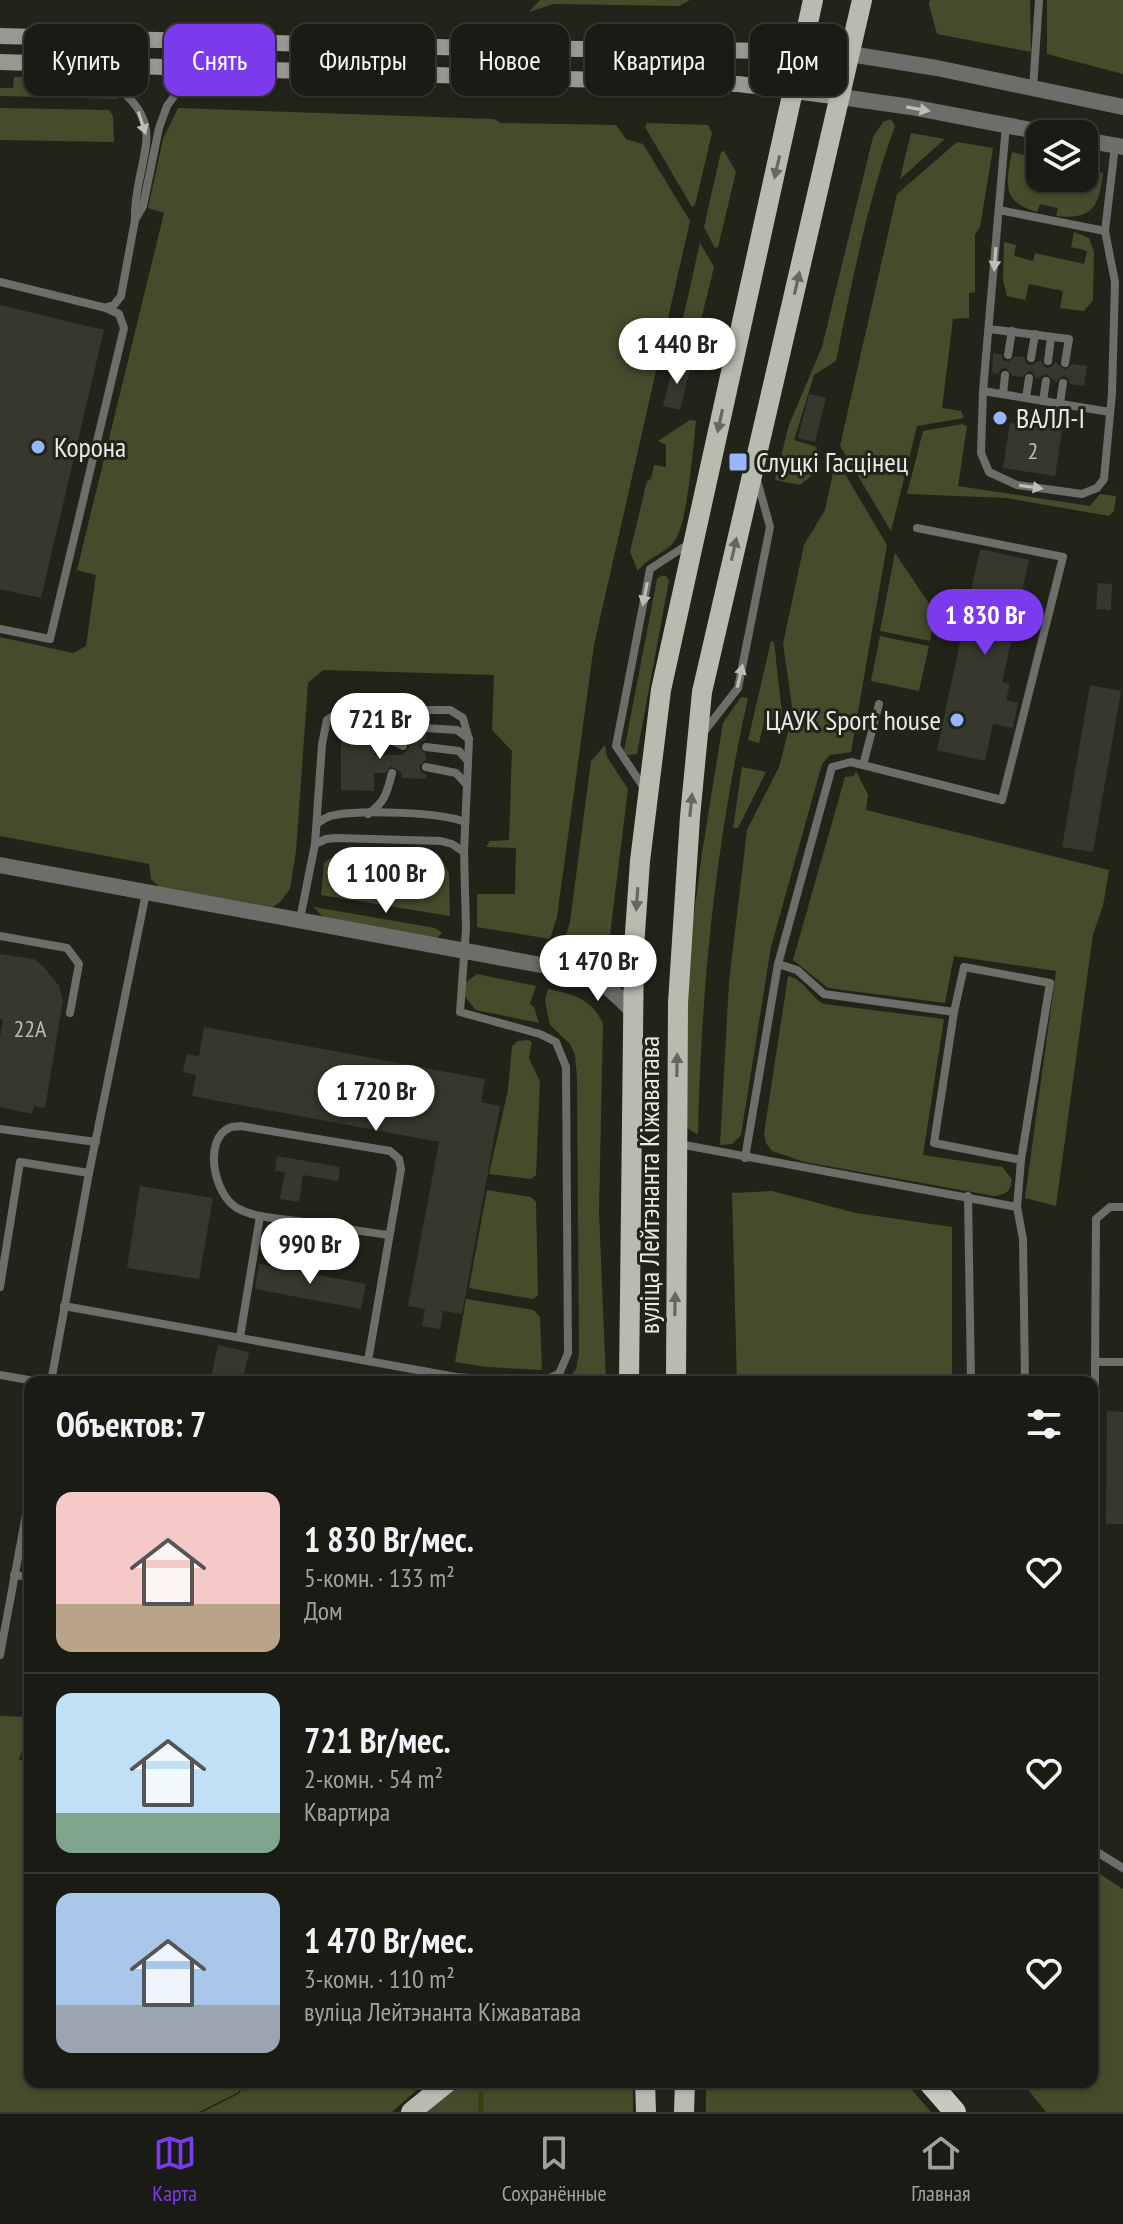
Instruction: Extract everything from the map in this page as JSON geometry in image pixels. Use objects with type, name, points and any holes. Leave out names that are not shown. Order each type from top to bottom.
[{"type":"highway","points":[[934,2088],[955,2112]]},
{"type":"main road","name":"вуліца Лейтэнанта Кіжаватава","points":[[808,24],[813,0]]},
{"type":"main road","name":"вуліца Лейтэнанта Кіжаватава","points":[[676,1376],[676,1143],[682,923],[702,692],[862,0]]},
{"type":"main road","points":[[0,36],[477,48],[750,51]]},
{"type":"main road","points":[[0,62],[24,62]]},
{"type":"main road","points":[[275,70],[750,86]]},
{"type":"main road","name":"вуліца Лейтэнанта Кіжаватава","points":[[629,1376],[634,947],[640,861],[661,690],[793,96]]},
{"type":"main road","points":[[833,96],[841,97]]},
{"type":"main road","points":[[411,2112],[441,2088]]},
{"type":"main road","points":[[645,2088],[646,2112]]},
{"type":"main road","points":[[684,2112],[685,2088]]},
{"type":"street","points":[[850,54],[1123,107]]},
{"type":"street","points":[[841,97],[1026,129]]},
{"type":"street","points":[[1098,142],[1119,146]]},
{"type":"street","points":[[0,865],[579,972],[614,990],[633,1012]]},
{"type":"street","points":[[579,972],[615,965],[634,947]]},
{"type":"lane","points":[[1033,88],[1039,0]]},
{"type":"lane","points":[[106,308],[114,305],[121,296],[146,141],[142,119],[135,105],[125,96]]},
{"type":"lane","points":[[135,220],[143,206],[159,128],[174,96]]},
{"type":"lane","points":[[1006,125],[983,391],[981,453],[989,472],[1017,485],[1082,494],[1097,488],[1104,479],[1115,282],[1105,231],[1119,146]]},
{"type":"lane","points":[[999,210],[1105,231]]},
{"type":"lane","points":[[0,282],[106,308],[119,314],[123,333],[50,639],[0,629]]},
{"type":"lane","points":[[989,329],[1069,339],[1065,363]]},
{"type":"lane","points":[[1008,355],[1012,331]]},
{"type":"lane","points":[[1031,358],[1035,334]]},
{"type":"lane","points":[[1048,361],[1051,337]]},
{"type":"lane","points":[[1003,394],[1005,375]]},
{"type":"lane","points":[[1026,398],[1029,378]]},
{"type":"lane","points":[[1043,401],[1046,381]]},
{"type":"lane","points":[[1060,403],[1063,383]]},
{"type":"lane","points":[[983,391],[1110,412]]},
{"type":"lane","points":[[697,740],[738,688],[770,527],[753,468]]},
{"type":"lane","points":[[745,1158],[778,964],[832,767],[851,762],[1002,800],[1063,557],[917,528]]},
{"type":"lane","points":[[648,795],[616,746],[650,569],[694,540]]},
{"type":"lane","points":[[863,765],[879,704]]},
{"type":"lane","points":[[342,710],[379,728],[403,730]]},
{"type":"lane","points":[[300,919],[318,823],[322,744],[327,720],[342,710],[450,710],[463,718],[469,740],[464,852],[466,929],[460,1012],[548,1038],[561,1049],[566,1067],[568,1353],[559,1374],[554,1376]]},
{"type":"lane","points":[[379,728],[387,738],[403,746]]},
{"type":"lane","points":[[426,728],[457,730],[469,740]]},
{"type":"lane","points":[[426,747],[459,751],[468,761]]},
{"type":"lane","points":[[426,767],[456,773],[467,785]]},
{"type":"lane","points":[[368,814],[383,803],[392,773]]},
{"type":"lane","points":[[318,823],[336,814],[441,815],[465,822]]},
{"type":"lane","points":[[315,844],[336,838],[441,841],[464,852]]},
{"type":"lane","points":[[52,1376],[146,892]]},
{"type":"lane","points":[[0,936],[67,948],[79,964],[70,1013]]},
{"type":"lane","points":[[778,964],[797,970],[824,994],[954,1012]]},
{"type":"lane","points":[[1021,1160],[934,1143],[964,967],[1050,983],[1021,1160],[1017,1207],[1023,1239],[1025,1376]]},
{"type":"lane","points":[[368,1361],[401,1169],[399,1159],[390,1151],[241,1126],[228,1128],[219,1137],[214,1177],[222,1193],[235,1207],[260,1216],[389,1235]]},
{"type":"lane","points":[[0,1129],[96,1142]]},
{"type":"lane","points":[[676,1143],[1017,1207]]},
{"type":"lane","points":[[0,1287],[20,1162],[89,1173]]},
{"type":"lane","points":[[968,1196],[971,1376]]},
{"type":"lane","points":[[1095,1376],[1096,1219],[1110,1207],[1123,1207]]},
{"type":"lane","points":[[240,1337],[260,1216]]},
{"type":"lane","points":[[64,1306],[450,1376]]},
{"type":"lane","points":[[1095,1362],[1123,1362]]},
{"type":"lane","points":[[0,1375],[24,1379]]},
{"type":"lane","points":[[0,1655],[24,1535]]},
{"type":"lane","points":[[14,1575],[24,1576]]},
{"type":"lane","points":[[1098,1853],[1123,1868]]},
{"type":"green space","points":[[540,0],[690,0],[679,6],[553,4],[529,12]]},
{"type":"green space","points":[[930,0],[1030,0],[1031,52],[937,34]]},
{"type":"green space","points":[[1047,0],[1123,0],[1123,74],[1047,54]]},
{"type":"green space","points":[[14,77],[24,77],[24,96],[115,96],[118,99],[0,96],[0,88],[13,88]]},
{"type":"green space","points":[[0,108],[109,110],[113,116],[114,142],[0,140]]},
{"type":"green space","points":[[178,108],[494,119],[501,123],[616,125],[626,139],[643,144],[690,221],[594,645],[557,917],[550,939],[477,927],[477,894],[515,894],[516,848],[486,847],[490,841],[509,840],[512,751],[492,730],[494,675],[323,670],[308,683],[296,851],[290,889],[273,907],[161,888],[151,879],[149,864],[0,836],[0,637],[73,653],[86,646],[96,575],[77,570],[164,213],[148,208],[163,139]]},
{"type":"green space","points":[[891,119],[895,126],[868,213],[836,361],[814,375],[794,440],[817,447],[810,477],[800,485],[775,480],[789,425],[822,347],[873,137],[883,122]]},
{"type":"green space","points":[[647,123],[708,125],[712,133],[692,207],[645,127]]},
{"type":"green space","points":[[911,133],[945,139],[900,179]]},
{"type":"green space","points":[[957,142],[993,148],[980,227],[975,235],[975,292],[969,293],[969,318],[953,319],[942,408],[961,411],[964,418],[917,426],[891,531],[840,446],[897,194]]},
{"type":"green space","points":[[724,151],[736,172],[718,247],[715,248],[704,227],[721,152]]},
{"type":"green space","points":[[1012,152],[1026,156],[1026,192],[1098,192],[1098,172],[1103,173],[1099,195],[1092,209],[1068,217],[1056,216],[1058,208],[1040,204],[1037,212],[1017,203],[1009,190]]},
{"type":"green space","points":[[1074,232],[1089,238],[1094,252],[1093,300],[1084,311],[1060,308],[1063,291],[1029,284],[1025,300],[1007,296],[1003,280],[1004,242],[1016,245],[1014,256],[1033,261],[1035,253],[1084,264],[1087,251],[1071,247]]},
{"type":"green space","points":[[700,243],[714,267],[698,332],[677,345]]},
{"type":"green space","points":[[690,420],[696,421],[680,529],[672,544],[638,571],[630,552],[647,481],[651,479],[654,465],[666,467],[666,445],[658,441]]},
{"type":"green space","points":[[962,424],[967,426],[958,486],[1090,506],[1100,494],[1116,496],[1114,511],[1109,516],[1006,498],[907,494],[923,431]]},
{"type":"green space","points":[[836,459],[887,545],[851,752],[830,755],[822,764],[771,947],[741,1135],[732,1144],[720,1145],[729,982],[747,830],[779,767],[793,713],[783,644],[804,545],[825,510]]},
{"type":"green space","points":[[895,553],[936,614],[930,641],[880,631]]},
{"type":"green space","points":[[661,576],[669,580],[637,754],[628,755],[624,751],[657,579]]},
{"type":"green space","points":[[880,636],[929,646],[919,691],[871,681]]},
{"type":"green space","points":[[771,641],[774,642],[782,713],[780,721],[765,718],[759,743],[748,740]]},
{"type":"green space","points":[[741,697],[748,698],[727,806],[712,914],[698,1134],[686,1126],[680,1103],[692,931],[723,723]]},
{"type":"green space","points":[[605,745],[607,757],[628,789],[610,935],[602,950],[590,959],[575,962],[558,960],[570,922],[591,761]]},
{"type":"green space","points":[[742,767],[766,772],[738,828],[733,828]]},
{"type":"green space","points":[[856,771],[868,795],[866,810],[1109,870],[1103,906],[1093,934],[1056,1206],[1025,1198],[1056,971],[954,956],[945,1003],[828,988],[793,960],[845,777],[854,776]]},
{"type":"green space","points":[[428,854],[441,858],[449,874],[450,916],[321,895],[324,863],[331,858],[333,874],[388,876],[389,862],[404,860],[405,855]]},
{"type":"green space","points":[[314,907],[435,928],[442,933],[437,938],[332,919],[322,916]]},
{"type":"green space","points":[[477,974],[536,986],[530,1004],[539,1023],[476,1010],[465,997],[465,983]]},
{"type":"green space","points":[[788,976],[824,1004],[944,1019],[923,1155],[1002,1167],[1012,1179],[1007,1192],[994,1196],[805,1162],[772,1151],[764,1134]]},
{"type":"green space","points":[[548,989],[566,993],[588,1003],[603,1024],[599,1211],[606,1376],[571,1376],[576,1369],[579,1353],[577,1077],[575,1055],[570,1044],[550,1025],[545,1001]]},
{"type":"green space","points":[[518,1041],[532,1042],[529,1058],[540,1082],[536,1175],[531,1179],[489,1174],[508,1090],[512,1046]]},
{"type":"green space","points":[[487,1190],[531,1197],[536,1202],[538,1295],[533,1299],[469,1288]]},
{"type":"green space","points":[[772,1191],[856,1213],[952,1227],[952,1376],[737,1376],[732,1193]]},
{"type":"green space","points":[[466,1299],[534,1310],[540,1317],[542,1370],[455,1362]]},
{"type":"green space","points":[[0,1716],[24,1717],[24,1746],[19,1759],[24,1761],[24,2088],[239,2088],[239,2092],[199,2112],[0,2112]]},
{"type":"green space","points":[[1098,1873],[1123,1889],[1123,2112],[1046,2112],[1027,2088],[1098,2088]]},
{"type":"green space","points":[[241,2088],[419,2088],[392,2112],[203,2112],[240,2093]]},
{"type":"green space","points":[[453,2088],[633,2088],[633,2112],[427,2112]]},
{"type":"green space","points":[[706,2088],[910,2088],[931,2112],[706,2112]]},
{"type":"building","name":"Корона","points":[[0,305],[104,330],[41,598],[0,589]]},
{"type":"building","points":[[993,353],[1001,354],[1003,360],[1008,362],[1015,356],[1024,357],[1026,363],[1031,365],[1041,360],[1046,368],[1055,362],[1065,370],[1072,364],[1087,366],[1084,386],[1070,384],[1068,378],[1063,376],[1056,382],[1046,374],[1036,379],[1034,373],[1029,371],[1022,377],[1012,376],[1006,368],[998,374],[992,373]]},
{"type":"building","points":[[674,362],[691,365],[680,410],[663,406]]},
{"type":"building","points":[[809,394],[826,398],[815,442],[798,438]]},
{"type":"building","points":[[1010,423],[1062,430],[1055,476],[1003,468]]},
{"type":"building","points":[[980,549],[1029,560],[1021,596],[1039,600],[1036,615],[1018,611],[1002,682],[1010,684],[1006,700],[1018,703],[1013,728],[993,724],[985,761],[937,750]]},
{"type":"building","points":[[1098,583],[1112,584],[1111,610],[1096,609]]},
{"type":"building","points":[[1090,685],[1121,691],[1093,852],[1062,847]]},
{"type":"building","points":[[403,722],[422,722],[419,730],[426,735],[426,740],[419,747],[426,754],[426,760],[419,766],[426,779],[402,778],[402,773],[391,766],[385,773],[374,773],[374,791],[341,790],[341,739],[375,740],[374,755],[403,755],[410,746],[403,738],[410,728]]},
{"type":"building","points":[[0,954],[34,959],[59,986],[63,1000],[45,1108],[34,1106],[32,1114],[0,1107],[3,1020],[0,1019]]},
{"type":"building","points":[[204,1027],[485,1079],[481,1102],[500,1106],[462,1314],[443,1311],[440,1329],[422,1326],[425,1309],[408,1306],[439,1142],[192,1096],[196,1075],[183,1072],[187,1054],[199,1056]]},
{"type":"building","points":[[277,1156],[340,1167],[338,1181],[303,1175],[299,1202],[280,1199],[285,1172],[275,1171]]},
{"type":"building","points":[[140,1186],[213,1198],[199,1279],[127,1268]]},
{"type":"building","points":[[259,1264],[366,1284],[361,1309],[255,1289]]},
{"type":"building","points":[[218,1345],[249,1352],[243,1376],[211,1376]]},
{"type":"building","points":[[1107,1411],[1123,1412],[1123,1524],[1106,1524]]},
{"type":"waterway","points":[[481,2094],[481,2112]]},
{"type":"place","name":"ВАЛЛ-І","points":[[1000,418]]},
{"type":"place","name":"Корона","points":[[38,447]]},
{"type":"place","name":"Слуцкі Гасцінец","points":[[738,462]]},
{"type":"place","name":"ЦАУК Sport house","points":[[957,720]]}]
